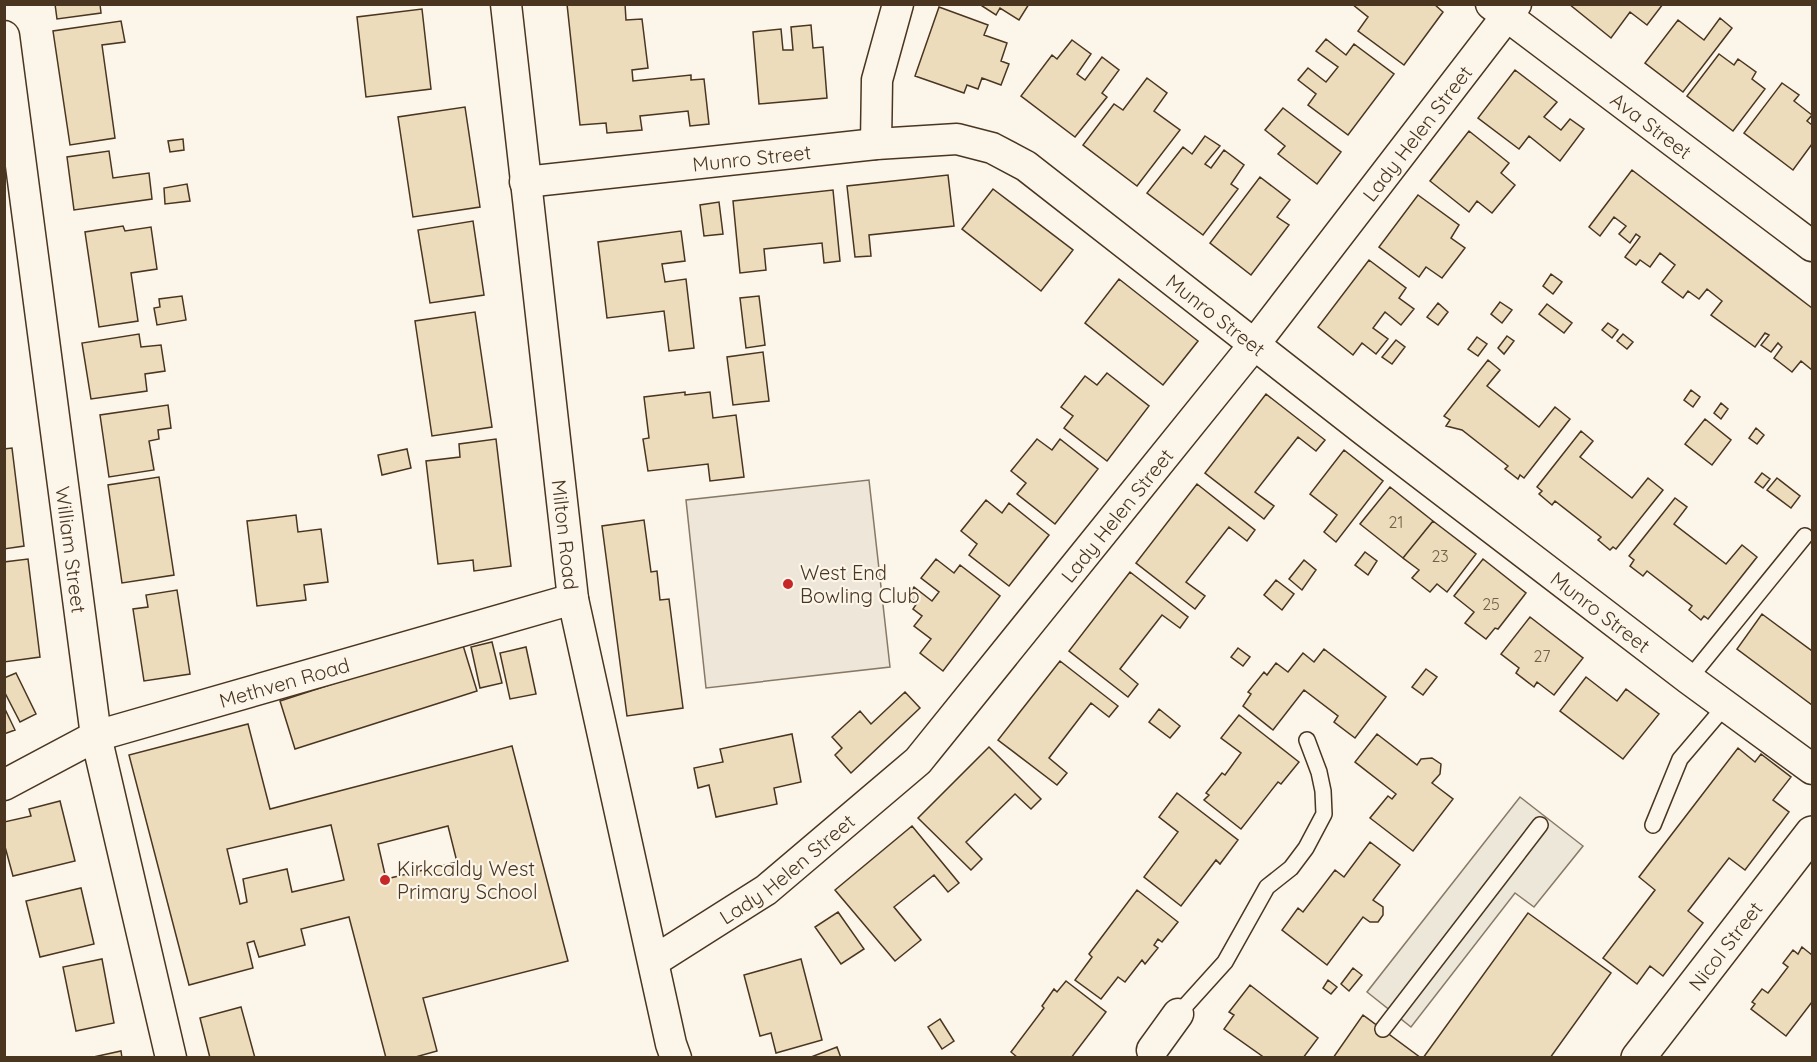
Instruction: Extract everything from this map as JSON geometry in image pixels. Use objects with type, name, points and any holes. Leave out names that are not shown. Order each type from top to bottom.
[{"type":"main road","name":"Nicol Street","points":[[1638,1058],[1812,832]]},
{"type":"street","name":"Milton Road","points":[[506,4],[573,599],[671,1044],[676,1058]]},
{"type":"street","points":[[876,144],[877,80],[898,4]]},
{"type":"street","name":"Ava Street","points":[[1504,9],[1808,233]]},
{"type":"street","name":"Lady Helen Street","points":[[654,961],[766,890],[918,761],[1253,346],[1504,9]]},
{"type":"street","name":"William Street","points":[[4,36],[96,736],[171,1058]]},
{"type":"street","name":"Munro Street","points":[[525,182],[876,144],[957,139],[992,148],[1026,166],[1118,236],[1253,346],[1689,679],[1812,769]]},
{"type":"street","name":"Methven Road","points":[[4,785],[96,736],[573,599]]},
{"type":"street","points":[[1153,1055],[1178,1014]]},
{"type":"lane","points":[[1689,679],[1805,536]]},
{"type":"lane","points":[[1653,825],[1680,759],[1726,705]]},
{"type":"lane","points":[[1178,1014],[1225,962],[1267,887],[1291,868],[1306,848],[1324,814],[1321,781],[1307,740]]},
{"type":"lane","points":[[1383,1029],[1540,825]]},
{"type":"shaded area","name":"West End Bowling Club","points":[[869,480],[890,667],[706,688],[686,500]]},
{"type":"shaded area","points":[[1520,797],[1583,846],[1534,907],[1515,893],[1411,1027],[1367,992]]},
{"type":"building","points":[[55,4],[100,4],[101,13],[57,19]]},
{"type":"building","points":[[567,4],[625,4],[626,20],[642,19],[648,68],[632,70],[633,81],[691,75],[691,80],[704,79],[709,124],[690,126],[688,111],[640,116],[642,130],[607,133],[606,123],[580,125]]},
{"type":"building","points":[[979,4],[1029,4],[1019,20],[1000,8],[996,15]]},
{"type":"building","points":[[1352,4],[1434,4],[1443,12],[1404,65],[1358,31],[1368,17]]},
{"type":"building","points":[[1569,4],[1663,4],[1647,25],[1630,12],[1611,38]]},
{"type":"building","points":[[939,7],[988,25],[984,35],[1007,43],[1001,61],[1009,64],[1001,85],[982,78],[978,89],[967,85],[964,93],[915,76]]},
{"type":"building","points":[[422,9],[431,89],[366,97],[357,17]]},
{"type":"building","points":[[1720,18],[1732,28],[1683,92],[1645,63],[1678,20],[1704,40]]},
{"type":"building","points":[[121,21],[125,42],[102,45],[115,138],[70,145],[53,31]]},
{"type":"building","points":[[811,25],[813,48],[823,47],[827,98],[759,104],[753,32],[781,29],[783,50],[793,50],[791,27]]},
{"type":"building","points":[[1326,39],[1346,55],[1354,44],[1394,74],[1348,135],[1308,105],[1316,94],[1298,80],[1308,68],[1326,82],[1338,67],[1316,51]]},
{"type":"building","points":[[1072,40],[1091,54],[1077,74],[1085,80],[1102,57],[1119,70],[1102,93],[1107,97],[1075,137],[1021,96],[1052,55],[1057,59]]},
{"type":"building","points":[[1719,54],[1734,65],[1738,59],[1756,72],[1752,79],[1765,89],[1733,131],[1687,96]]},
{"type":"building","points":[[1515,70],[1557,102],[1544,117],[1561,130],[1570,119],[1584,129],[1560,161],[1529,136],[1519,149],[1478,118]]},
{"type":"building","points":[[1147,78],[1167,93],[1154,111],[1180,130],[1137,186],[1083,145],[1114,104],[1123,110]]},
{"type":"building","points":[[1782,83],[1799,95],[1794,101],[1812,115],[1807,121],[1812,125],[1812,144],[1793,170],[1744,133]]},
{"type":"building","points":[[465,107],[480,207],[413,217],[398,117]]},
{"type":"building","points":[[1283,108],[1341,152],[1317,184],[1278,154],[1285,146],[1265,130]]},
{"type":"building","points":[[1469,131],[1509,163],[1501,173],[1515,185],[1492,213],[1477,201],[1469,212],[1430,181]]},
{"type":"building","points":[[1205,136],[1220,146],[1205,164],[1211,168],[1224,150],[1244,165],[1231,184],[1238,189],[1203,235],[1147,193],[1183,147],[1192,154]]},
{"type":"building","points":[[183,139],[184,150],[170,152],[168,141]]},
{"type":"building","points":[[109,151],[113,178],[149,173],[152,199],[74,210],[67,157]]},
{"type":"building","points":[[1632,170],[1812,308],[1812,370],[1801,361],[1792,372],[1774,358],[1782,347],[1778,343],[1771,352],[1761,345],[1769,335],[1765,333],[1755,347],[1711,315],[1722,301],[1707,289],[1699,299],[1688,291],[1683,298],[1662,282],[1675,265],[1660,253],[1650,267],[1640,260],[1636,265],[1625,257],[1640,237],[1636,234],[1630,243],[1619,234],[1626,226],[1614,217],[1600,236],[1589,227]]},
{"type":"building","points":[[948,175],[954,226],[869,235],[871,256],[855,257],[847,186]]},
{"type":"building","points":[[1260,177],[1290,200],[1277,217],[1289,225],[1251,275],[1210,243]]},
{"type":"building","points":[[187,184],[190,201],[165,204],[164,188]]},
{"type":"building","points":[[993,189],[1073,250],[1041,291],[962,229]]},
{"type":"building","points":[[833,190],[840,261],[824,263],[822,243],[764,249],[766,270],[740,273],[733,201]]},
{"type":"building","points":[[1418,195],[1459,225],[1451,238],[1465,248],[1442,278],[1426,267],[1419,277],[1379,247]]},
{"type":"building","points":[[719,202],[723,234],[704,236],[700,205]]},
{"type":"building","points":[[473,221],[484,295],[430,303],[418,230]]},
{"type":"building","points":[[123,226],[125,231],[151,227],[157,269],[131,273],[138,321],[99,327],[85,232]]},
{"type":"building","points":[[681,231],[685,261],[662,264],[665,282],[686,279],[694,348],[669,351],[664,311],[607,318],[598,242]]},
{"type":"building","points":[[1369,260],[1406,288],[1399,298],[1414,309],[1401,325],[1385,312],[1373,328],[1388,339],[1376,354],[1362,343],[1353,355],[1318,327]]},
{"type":"building","points":[[1551,274],[1562,282],[1553,294],[1543,286]]},
{"type":"building","points":[[1119,279],[1198,341],[1163,385],[1085,323]]},
{"type":"building","points":[[182,296],[186,320],[157,325],[154,308],[160,307],[159,299]]},
{"type":"building","points":[[759,296],[765,345],[746,348],[740,298]]},
{"type":"building","points":[[1500,302],[1512,310],[1502,323],[1491,314]]},
{"type":"building","points":[[1438,303],[1448,312],[1438,325],[1427,317]]},
{"type":"building","points":[[1547,304],[1572,323],[1564,333],[1539,314]]},
{"type":"building","points":[[475,312],[492,427],[432,436],[415,321]]},
{"type":"building","points":[[1608,323],[1618,330],[1612,338],[1602,330]]},
{"type":"building","points":[[139,334],[141,347],[161,345],[165,371],[145,374],[147,391],[91,399],[82,343]]},
{"type":"building","points":[[1623,334],[1633,342],[1627,349],[1617,341]]},
{"type":"building","points":[[1507,336],[1514,341],[1504,354],[1498,348]]},
{"type":"building","points":[[1477,337],[1487,344],[1478,356],[1468,349]]},
{"type":"building","points":[[1396,340],[1405,347],[1392,364],[1382,357]]},
{"type":"building","points":[[763,352],[769,401],[733,405],[727,357]]},
{"type":"building","points":[[1488,360],[1500,370],[1487,386],[1539,427],[1555,407],[1570,419],[1524,478],[1520,475],[1518,479],[1505,469],[1508,466],[1462,430],[1446,426],[1450,420],[1444,416]]},
{"type":"building","points":[[1107,373],[1149,406],[1107,461],[1064,428],[1073,416],[1061,407],[1085,376],[1097,385]]},
{"type":"building","points":[[1691,390],[1700,397],[1693,407],[1684,400]]},
{"type":"building","points":[[685,392],[685,395],[710,392],[713,418],[736,415],[744,477],[710,481],[708,464],[648,471],[643,439],[649,438],[644,397]]},
{"type":"building","points":[[1266,394],[1325,440],[1316,451],[1298,437],[1255,492],[1274,506],[1264,519],[1205,473]]},
{"type":"building","points":[[1721,403],[1728,409],[1721,419],[1714,413]]},
{"type":"building","points":[[168,405],[171,428],[158,430],[159,439],[149,441],[154,470],[109,477],[100,415]]},
{"type":"building","points":[[1705,419],[1731,440],[1712,465],[1685,444]]},
{"type":"building","points":[[1756,428],[1764,435],[1757,444],[1749,438]]},
{"type":"building","points":[[1581,431],[1593,441],[1580,457],[1632,498],[1648,478],[1663,490],[1616,549],[1613,547],[1610,550],[1598,540],[1601,537],[1555,501],[1552,505],[1539,494],[1542,491],[1537,487]]},
{"type":"building","points":[[496,439],[511,566],[474,571],[473,560],[438,564],[426,461],[460,457],[459,444]]},
{"type":"building","points":[[1037,439],[1052,450],[1060,439],[1098,469],[1055,524],[1017,494],[1026,483],[1011,471]]},
{"type":"building","points":[[12,448],[24,546],[4,549],[4,449]]},
{"type":"building","points":[[407,449],[411,468],[382,475],[378,455]]},
{"type":"building","points":[[1344,450],[1383,481],[1336,542],[1324,532],[1337,515],[1310,494]]},
{"type":"building","points":[[1762,473],[1770,479],[1763,488],[1755,482]]},
{"type":"building","points":[[159,477],[174,575],[122,583],[108,485]]},
{"type":"building","points":[[1777,478],[1800,496],[1791,508],[1767,490]]},
{"type":"building","points":[[1197,484],[1255,530],[1247,541],[1229,527],[1186,582],[1205,596],[1195,609],[1136,563]]},
{"type":"building","points":[[1390,487],[1433,521],[1403,558],[1360,524]]},
{"type":"building","points":[[1675,498],[1687,507],[1674,524],[1726,564],[1742,545],[1757,557],[1708,619],[1704,616],[1701,620],[1689,610],[1692,606],[1647,571],[1643,576],[1630,566],[1634,560],[1629,556]]},
{"type":"building","points":[[986,500],[1002,513],[1009,503],[1049,535],[1009,586],[969,555],[977,544],[961,531]]},
{"type":"building","points":[[296,515],[298,532],[321,529],[328,582],[304,585],[306,600],[257,606],[247,521]]},
{"type":"building","points":[[644,520],[651,572],[657,571],[660,600],[669,599],[683,708],[627,716],[602,526]]},
{"type":"building","points":[[1433,521],[1476,554],[1447,592],[1437,584],[1430,592],[1412,578],[1419,570],[1403,558]]},
{"type":"building","points":[[1365,552],[1377,561],[1368,575],[1355,565]]},
{"type":"building","points":[[28,559],[40,657],[4,662],[4,562]]},
{"type":"building","points":[[936,559],[954,573],[960,565],[1000,596],[943,671],[920,653],[931,639],[914,626],[922,616],[913,609],[917,603],[908,596],[914,587],[932,601],[939,592],[921,578]]},
{"type":"building","points":[[1483,559],[1526,593],[1498,629],[1495,628],[1486,639],[1465,623],[1474,612],[1454,596]]},
{"type":"building","points":[[1304,560],[1316,570],[1302,590],[1289,579]]},
{"type":"building","points":[[1130,572],[1188,617],[1180,628],[1162,615],[1120,669],[1138,684],[1128,697],[1069,651]]},
{"type":"building","points":[[1276,580],[1294,594],[1282,610],[1264,595]]},
{"type":"building","points":[[177,590],[190,674],[144,681],[133,609],[148,607],[146,595]]},
{"type":"building","points":[[1762,614],[1812,651],[1812,705],[1737,649]]},
{"type":"building","points":[[1530,617],[1583,658],[1554,695],[1537,682],[1534,687],[1516,673],[1519,668],[1501,654]]},
{"type":"building","points":[[462,642],[477,691],[295,749],[280,701]]},
{"type":"building","points":[[492,642],[502,683],[480,688],[471,647]]},
{"type":"building","points":[[526,647],[536,694],[510,699],[500,653]]},
{"type":"building","points":[[1238,648],[1250,657],[1243,666],[1231,657]]},
{"type":"building","points":[[1324,649],[1386,697],[1355,738],[1334,722],[1338,716],[1304,690],[1273,730],[1243,706],[1251,694],[1248,692],[1264,672],[1267,675],[1276,663],[1288,672],[1303,653],[1314,662]]},
{"type":"building","points":[[1060,661],[1118,706],[1109,717],[1091,703],[1049,758],[1067,773],[1057,785],[998,740]]},
{"type":"building","points":[[1426,669],[1437,677],[1423,695],[1412,687]]},
{"type":"building","points":[[16,673],[36,714],[20,722],[4,691],[4,678]]},
{"type":"building","points":[[1586,677],[1617,701],[1626,689],[1659,714],[1623,759],[1560,711]]},
{"type":"building","points":[[905,692],[920,708],[851,773],[835,755],[842,748],[832,737],[860,711],[871,724]]},
{"type":"building","points":[[4,707],[15,730],[4,734]]},
{"type":"building","points":[[1159,709],[1180,726],[1170,738],[1149,722]]},
{"type":"building","points":[[1239,715],[1299,762],[1281,784],[1278,782],[1241,829],[1204,800],[1209,795],[1206,793],[1222,773],[1225,775],[1241,753],[1221,738]]},
{"type":"building","points":[[248,724],[270,809],[512,746],[568,961],[423,998],[437,1051],[412,1058],[386,1058],[349,917],[301,929],[305,945],[259,957],[254,941],[247,943],[253,968],[189,985],[129,755]],"holes":[[[331,825],[344,880],[292,892],[287,869],[243,879],[247,902],[240,904],[227,849]],[[448,826],[457,862],[386,879],[378,844]]]},
{"type":"building","points":[[792,734],[801,782],[774,788],[777,804],[716,817],[709,785],[698,788],[694,768],[723,762],[720,749]]},
{"type":"building","points":[[1377,734],[1417,765],[1421,759],[1432,758],[1441,764],[1440,774],[1432,783],[1453,799],[1413,851],[1370,818],[1388,796],[1392,799],[1396,794],[1355,762]]},
{"type":"building","points":[[989,747],[1041,799],[1031,809],[1015,794],[966,842],[982,859],[971,870],[918,818]]},
{"type":"building","points":[[1738,748],[1755,762],[1761,754],[1791,777],[1773,800],[1789,812],[1745,870],[1729,858],[1688,911],[1703,923],[1663,976],[1650,966],[1637,984],[1603,958],[1655,890],[1639,877]]},
{"type":"building","points":[[1177,793],[1238,840],[1220,864],[1216,860],[1181,906],[1144,877],[1178,832],[1159,817]]},
{"type":"building","points":[[60,801],[75,861],[13,876],[4,843],[4,822],[31,816],[29,809]]},
{"type":"building","points":[[912,826],[959,883],[948,892],[934,875],[894,907],[921,940],[895,961],[835,890]]},
{"type":"building","points":[[1370,842],[1400,865],[1373,900],[1383,907],[1383,915],[1378,922],[1370,922],[1363,917],[1327,965],[1282,930],[1298,908],[1303,912],[1335,870],[1344,877]]},
{"type":"building","points":[[81,888],[94,944],[40,957],[26,901]]},
{"type":"building","points":[[1137,890],[1178,922],[1162,942],[1158,939],[1154,945],[1158,948],[1145,964],[1142,960],[1125,982],[1118,977],[1101,999],[1075,980],[1092,957],[1089,954]]},
{"type":"building","points":[[838,912],[864,949],[841,964],[815,927]]},
{"type":"building","points":[[1528,913],[1611,973],[1550,1058],[1423,1058]]},
{"type":"building","points":[[1802,947],[1812,955],[1812,1002],[1786,1036],[1751,1009],[1755,1004],[1752,1002],[1762,989],[1768,993],[1788,967],[1783,963],[1793,950],[1798,954]]},
{"type":"building","points":[[102,959],[114,1023],[76,1031],[63,967]]},
{"type":"building","points":[[801,959],[822,1040],[776,1053],[771,1033],[760,1036],[744,975]]},
{"type":"building","points":[[1353,968],[1362,975],[1349,991],[1341,984]]},
{"type":"building","points":[[1328,980],[1337,987],[1331,994],[1323,988]]},
{"type":"building","points":[[1066,981],[1106,1012],[1071,1058],[1018,1058],[1011,1052],[1044,1008],[1042,1006],[1054,989],[1057,992]]},
{"type":"building","points":[[1250,985],[1318,1038],[1303,1058],[1265,1058],[1224,1029],[1234,1015],[1229,1012]]},
{"type":"building","points":[[241,1007],[255,1058],[210,1058],[200,1018]]},
{"type":"building","points":[[1363,1015],[1421,1058],[1333,1058]]},
{"type":"building","points":[[940,1019],[954,1041],[942,1049],[928,1027]]},
{"type":"building","points":[[837,1047],[841,1058],[811,1058],[811,1057]]},
{"type":"building","points":[[121,1051],[122,1058],[89,1058]]},
{"type":"place","name":"West End Bowling Club","points":[[788,584]]},
{"type":"place","name":"Kirkcaldy West Primary School","points":[[385,880]]}]
